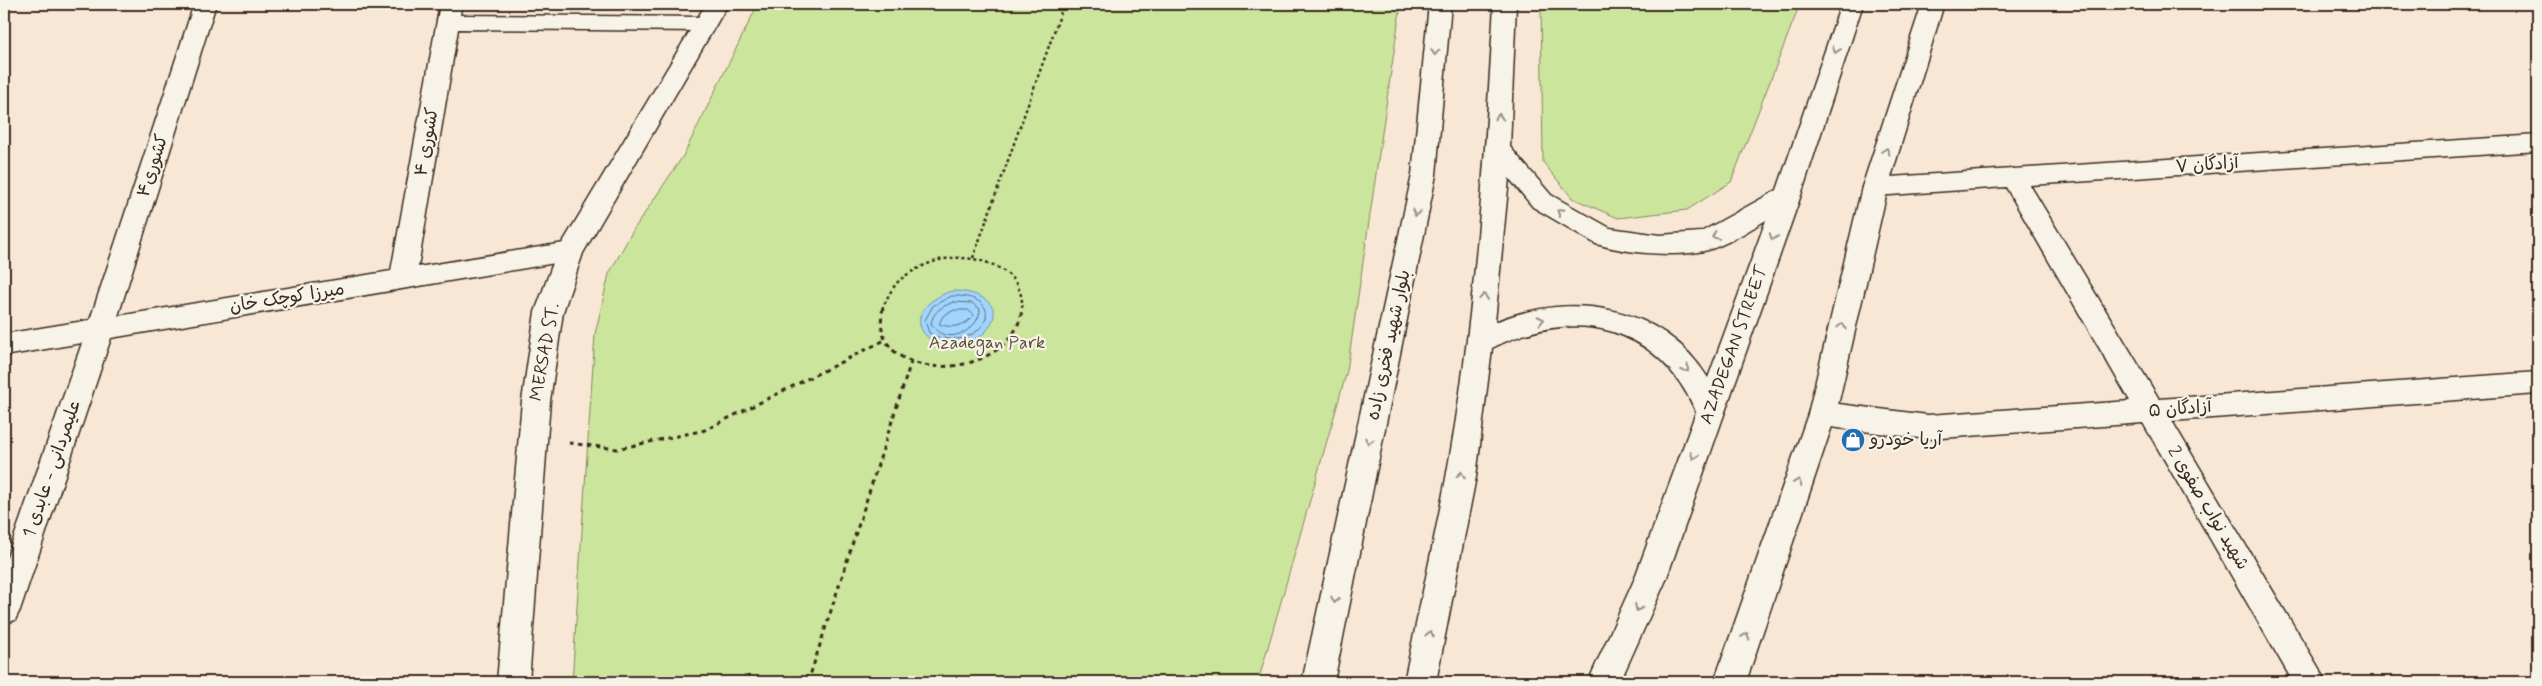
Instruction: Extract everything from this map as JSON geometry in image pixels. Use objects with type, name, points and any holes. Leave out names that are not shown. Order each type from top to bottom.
[{"type":"street","name":"کشوری۴","points":[[101,328],[205,4]]},
{"type":"street","name":"بلوار شهید فخری زاده","points":[[1318,682],[1424,175],[1440,4]]},
{"type":"street","points":[[1420,682],[1461,477],[1479,342],[1496,187],[1505,4]]},
{"type":"street","name":"AZADEGAN STREET","points":[[1604,682],[1650,580],[1788,195],[1852,4]]},
{"type":"street","points":[[1730,682],[1822,414],[1875,187],[1933,4]]},
{"type":"street","points":[[450,13],[710,14]]},
{"type":"street","name":"کشوری ۴","points":[[403,279],[450,13]]},
{"type":"street","name":"MERSAD ST.","points":[[513,682],[533,439],[549,312],[570,252],[710,14]]},
{"type":"street","name":"آزادگان ۷","points":[[1875,187],[2538,143]]},
{"type":"street","points":[[1497,148],[1542,201],[1605,237],[1660,244],[1705,241],[1743,222],[1788,195]]},
{"type":"street","name":"شهید نواب صفوی 2","points":[[2014,178],[2311,682]]},
{"type":"street","name":"میرزا کوچک خان","points":[[4,345],[570,252]]},
{"type":"street","points":[[1479,342],[1518,324],[1558,316],[1592,317],[1626,324],[1652,338],[1677,358],[1695,380],[1710,412]]},
{"type":"street","name":"علیمردانی - عابدی 1","points":[[4,610],[101,328]]},
{"type":"street","name":"آزادگان ۵","points":[[1822,414],[1928,426],[2538,383]]},
{"type":"path","points":[[973,258],[1064,4]]},
{"type":"path","points":[[953,258],[973,258],[992,263],[1007,271],[1018,282],[1024,296],[1024,312],[1019,327],[1008,342],[997,350],[972,362],[952,367],[938,367],[911,362],[896,353],[885,340],[880,326],[881,310],[888,295],[899,281],[915,270],[934,262],[953,258]]},
{"type":"path","points":[[533,439],[616,449],[706,430],[885,340]]},
{"type":"path","points":[[808,682],[911,362]]},
{"type":"green space","name":"Azadegan Park","points":[[758,4],[1401,4],[1347,371],[1258,682],[572,682],[595,334],[609,274],[632,232],[683,156]]},
{"type":"green space","points":[[1541,4],[1800,4],[1731,182],[1687,210],[1618,218],[1572,198],[1543,162]]},
{"type":"water","points":[[951,291],[960,291],[979,296],[992,306],[994,313],[986,331],[971,342],[954,346],[939,344],[927,337],[920,327],[921,315],[930,302]]},
{"type":"place","name":"آریا خودرو","points":[[1853,440]]}]
